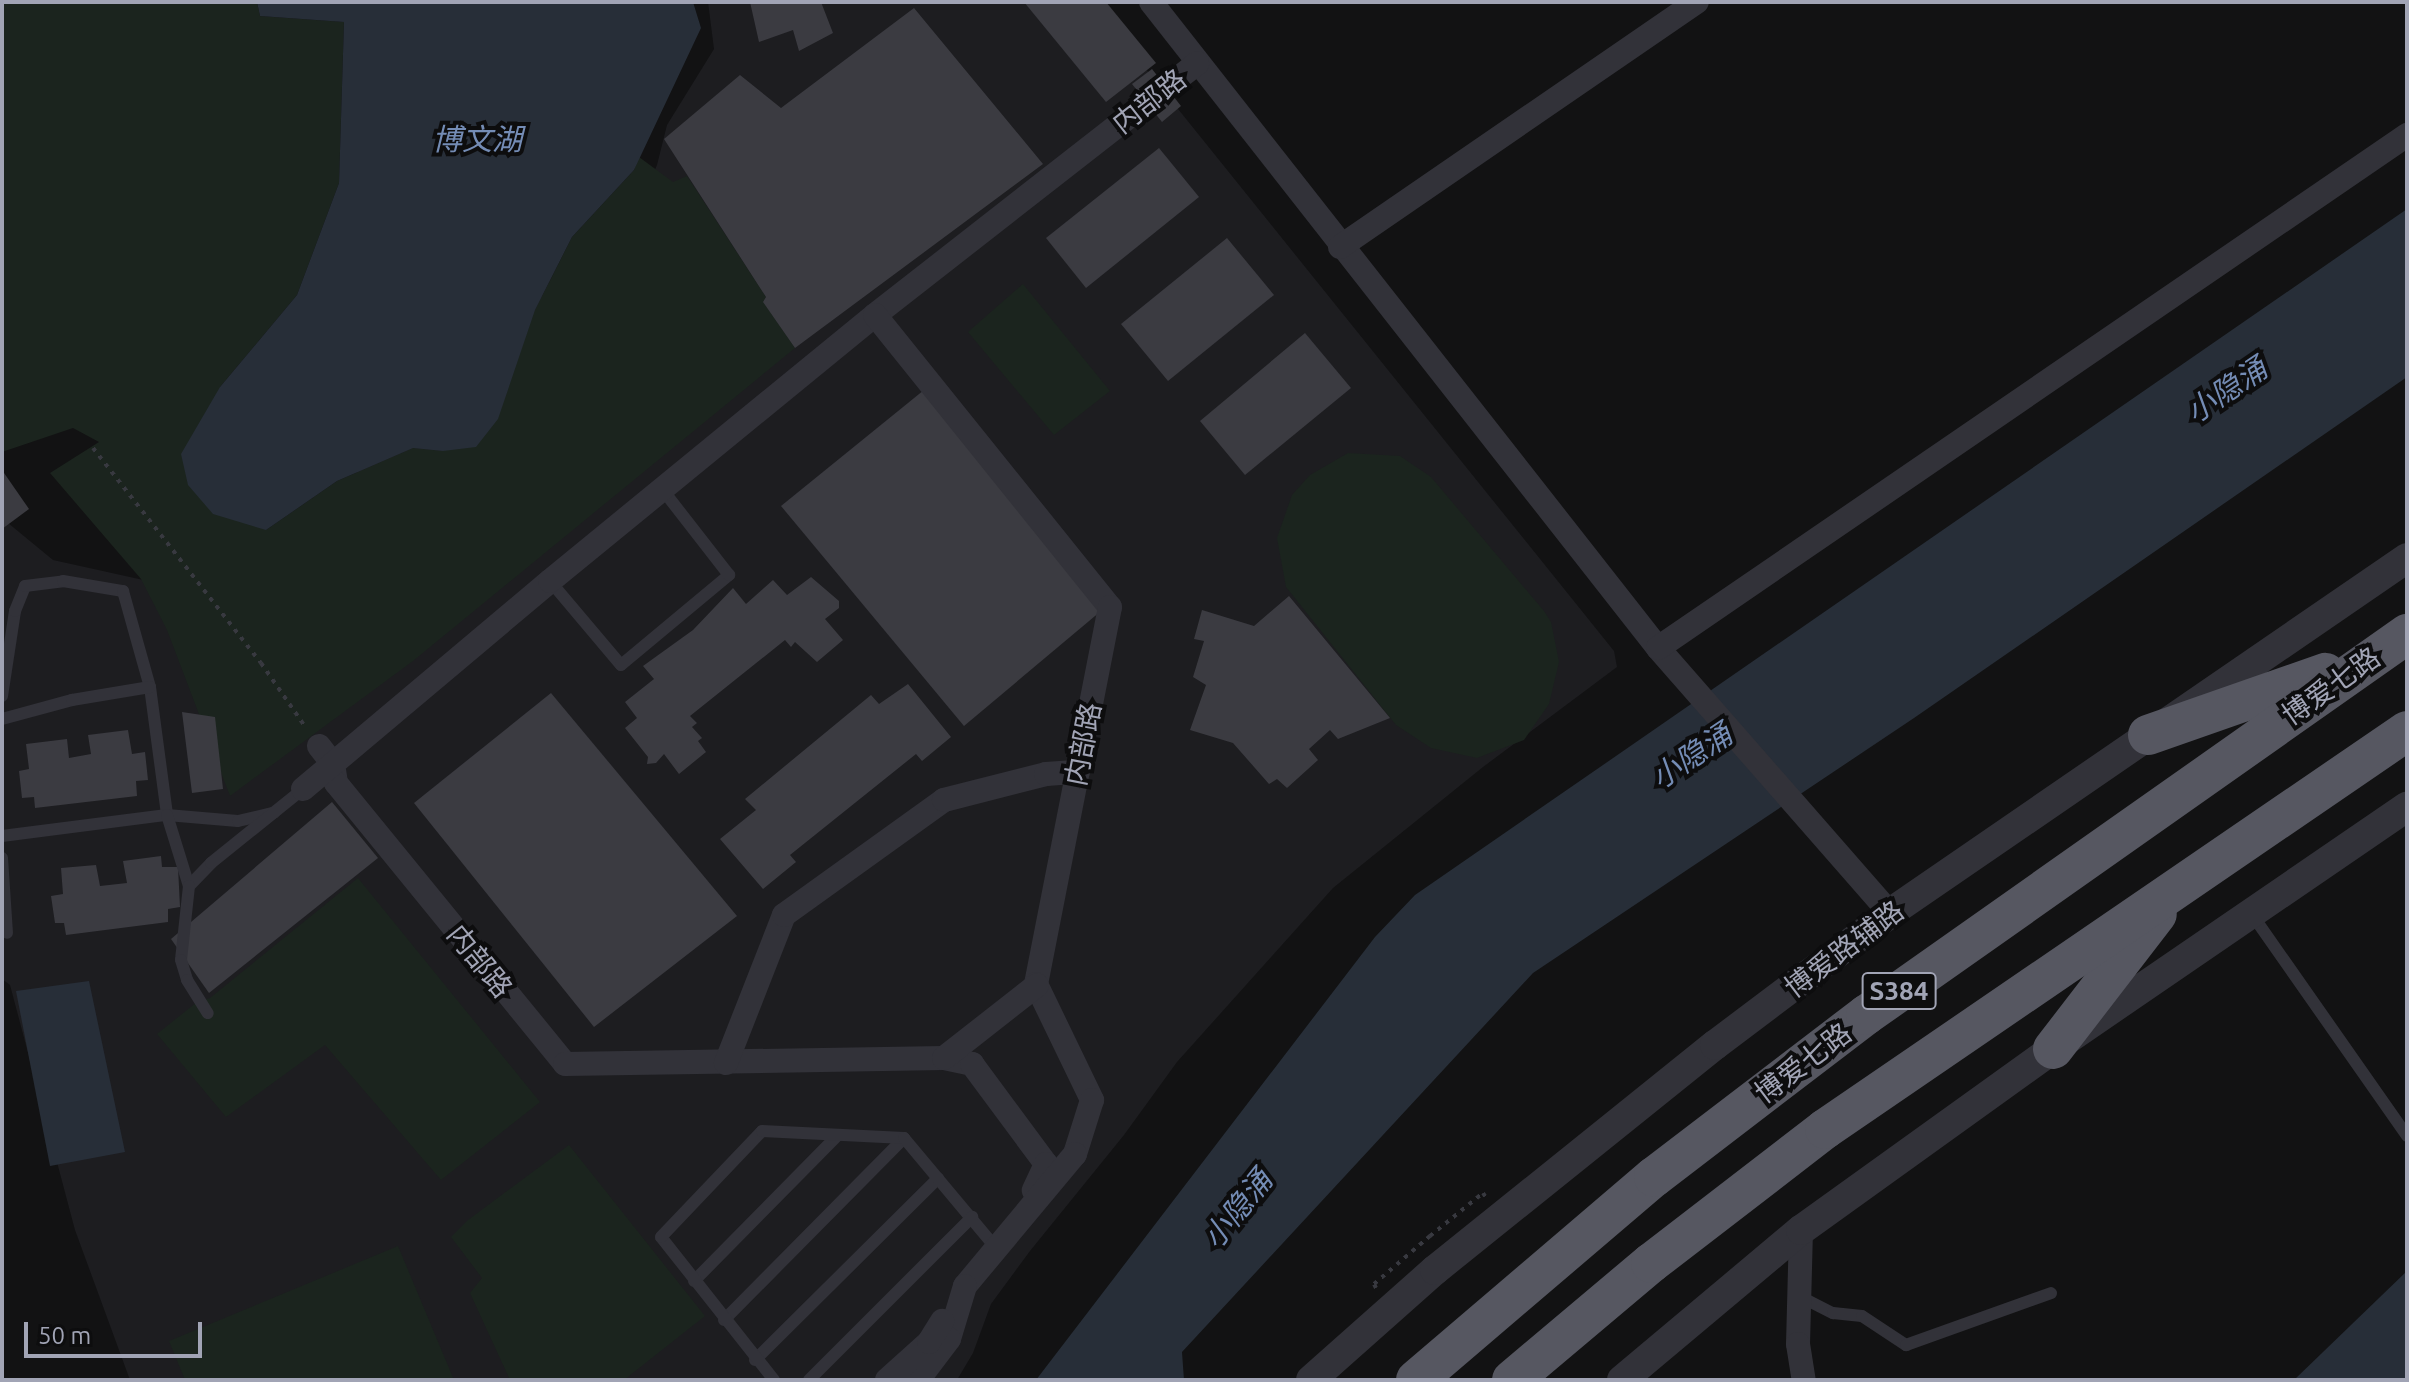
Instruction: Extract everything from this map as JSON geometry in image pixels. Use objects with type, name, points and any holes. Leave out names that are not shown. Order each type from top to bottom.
[{"type":"highway","name":"博爱七路","points":[[1416,1380],[1654,1177],[1866,1015],[2407,634]]},
{"type":"highway","points":[[2148,735],[2370,658]]},
{"type":"highway","name":"S384","points":[[1512,1380],[1651,1263],[1825,1129],[2407,731]]},
{"type":"highway","points":[[2053,1049],[2179,886]]},
{"type":"street","points":[[1151,2],[1340,247],[1665,656],[1890,913]]},
{"type":"street","points":[[1340,247],[1697,2]]},
{"type":"street","name":"内部路","points":[[1020,1219],[1046,1164],[972,1064],[944,1058],[565,1064],[336,783],[326,755],[550,581],[875,315],[1197,63]]},
{"type":"street","points":[[1665,656],[2407,135]]},
{"type":"street","name":"内部路","points":[[875,315],[1110,607],[1037,985],[1092,1100],[1075,1154],[995,1247],[929,1342],[887,1380]]},
{"type":"street","name":"博爱路辅路","points":[[1311,1380],[1435,1270],[1703,1054],[1890,913],[2407,558]]},
{"type":"street","points":[[303,789],[326,755]]},
{"type":"street","points":[[726,1063],[784,915],[944,800],[1046,774],[1078,772]]},
{"type":"street","points":[[1622,1380],[1801,1230],[2053,1049],[2407,807]]},
{"type":"street","points":[[944,1058],[1037,985]]},
{"type":"street","points":[[1801,1230],[1798,1344],[1804,1380]]},
{"type":"street","name":"内部路","points":[[918,1380],[949,1339],[965,1286]]},
{"type":"lane","points":[[550,581],[621,665],[729,575],[662,489]]},
{"type":"lane","points":[[2,696],[15,611],[25,586],[63,581],[123,591],[150,687],[167,815],[189,886],[181,960],[187,980],[208,1013]]},
{"type":"lane","points":[[2,719],[72,700],[150,687]]},
{"type":"lane","points":[[189,886],[211,863],[303,789]]},
{"type":"lane","points":[[2,836],[167,815],[238,821],[274,813]]},
{"type":"lane","points":[[2,858],[7,933]]},
{"type":"lane","points":[[2251,913],[2407,1136]]},
{"type":"lane","points":[[774,1380],[755,1360],[661,1237],[762,1131],[904,1138],[995,1247]]},
{"type":"lane","points":[[694,1281],[838,1135]]},
{"type":"lane","points":[[724,1320],[904,1138]]},
{"type":"lane","points":[[755,1360],[938,1178]]},
{"type":"lane","points":[[809,1380],[972,1217]]},
{"type":"lane","points":[[1799,1296],[1833,1313],[1862,1316],[1906,1345],[2051,1293]]},
{"type":"path","points":[[93,448],[261,663],[326,755]]},
{"type":"shaded area","points":[[2,2],[257,2],[260,16],[344,22],[339,183],[297,295],[220,387],[266,530],[337,481],[413,448],[443,451],[535,310],[572,237],[634,170],[639,157],[673,182],[687,176],[766,297],[764,303],[795,348],[413,661],[230,796],[167,630],[141,579],[50,473],[99,442],[73,428],[2,452]]},
{"type":"shaded area","points":[[708,2],[1092,2],[1614,651],[1617,667],[1483,767],[1333,888],[1177,1062],[1124,1135],[1030,1251],[991,1304],[973,1353],[957,1380],[130,1380],[75,1230],[10,985],[2,979],[2,518],[53,560],[157,583],[301,525],[639,205],[657,165],[667,125],[714,49]]},
{"type":"shaded area","points":[[1023,284],[1110,391],[1054,435],[968,332]]},
{"type":"shaded area","points":[[1348,453],[1400,456],[1431,477],[1551,622],[1559,662],[1549,704],[1524,740],[1477,758],[1431,748],[1396,725],[1286,587],[1277,538],[1292,495],[1310,475]]},
{"type":"shaded area","points":[[358,878],[540,1102],[441,1180],[325,1045],[226,1117],[157,1034],[197,1002],[210,998]]},
{"type":"shaded area","points":[[569,1145],[705,1316],[624,1380],[510,1380],[470,1293],[482,1278],[451,1237],[468,1220]]},
{"type":"shaded area","points":[[398,1246],[454,1380],[185,1380],[169,1341]]},
{"type":"water","name":"博文湖","points":[[257,2],[693,2],[701,28],[634,170],[572,237],[535,310],[498,419],[476,447],[443,451],[413,448],[337,481],[266,530],[213,514],[188,485],[181,454],[220,387],[297,295],[339,183],[344,22],[260,16]]},
{"type":"water","name":"小隐涌","points":[[2407,209],[2407,377],[1914,718],[1533,973],[1182,1352],[1184,1380],[1036,1380],[1375,937],[1415,895]]},
{"type":"water","points":[[89,981],[125,1152],[50,1166],[16,991]]},
{"type":"water","points":[[2407,1271],[2407,1380],[2294,1380]]},
{"type":"building","points":[[750,2],[821,2],[833,33],[799,51],[793,30],[759,42]]},
{"type":"building","points":[[1024,2],[1106,2],[1156,63],[1106,102]]},
{"type":"building","points":[[914,8],[1043,164],[795,348],[763,302],[766,297],[664,139],[740,75],[781,108]]},
{"type":"building","points":[[1152,69],[1181,106],[1162,122],[1132,84]]},
{"type":"building","points":[[1159,148],[1199,197],[1086,288],[1046,238]]},
{"type":"building","points":[[1227,238],[1274,295],[1168,381],[1121,324]]},
{"type":"building","points":[[1305,333],[1351,388],[1245,475],[1200,421]]},
{"type":"building","points":[[924,390],[1101,611],[964,726],[781,506]]},
{"type":"building","points":[[2,470],[29,509],[2,529]]},
{"type":"building","points":[[811,577],[839,601],[839,608],[825,619],[843,640],[817,662],[795,642],[791,647],[785,640],[690,716],[697,723],[692,727],[702,738],[698,741],[706,752],[679,774],[664,754],[656,763],[647,764],[648,757],[625,728],[637,718],[625,702],[654,679],[643,666],[693,630],[733,588],[746,604],[773,580],[787,595]]},
{"type":"building","points":[[1289,596],[1390,718],[1338,739],[1330,730],[1309,749],[1318,760],[1287,788],[1277,779],[1269,784],[1233,743],[1190,730],[1206,685],[1193,677],[1204,641],[1194,639],[1202,610],[1254,626]]},
{"type":"building","points":[[908,684],[951,737],[922,761],[916,754],[790,855],[796,862],[763,889],[720,839],[756,810],[745,799],[871,695],[879,704]]},
{"type":"building","points":[[551,693],[737,916],[594,1027],[414,803]]},
{"type":"building","points":[[182,712],[215,717],[223,789],[192,793]]},
{"type":"building","points":[[128,730],[132,754],[145,752],[148,780],[136,781],[137,796],[35,808],[34,797],[22,798],[19,771],[29,769],[26,744],[67,739],[69,758],[91,754],[88,735]]},
{"type":"building","points":[[332,802],[378,858],[209,993],[171,939]]},
{"type":"building","points":[[161,856],[162,867],[178,867],[180,907],[168,909],[168,922],[66,935],[64,923],[55,923],[51,896],[63,894],[61,868],[96,865],[100,886],[127,883],[123,861]]}]
